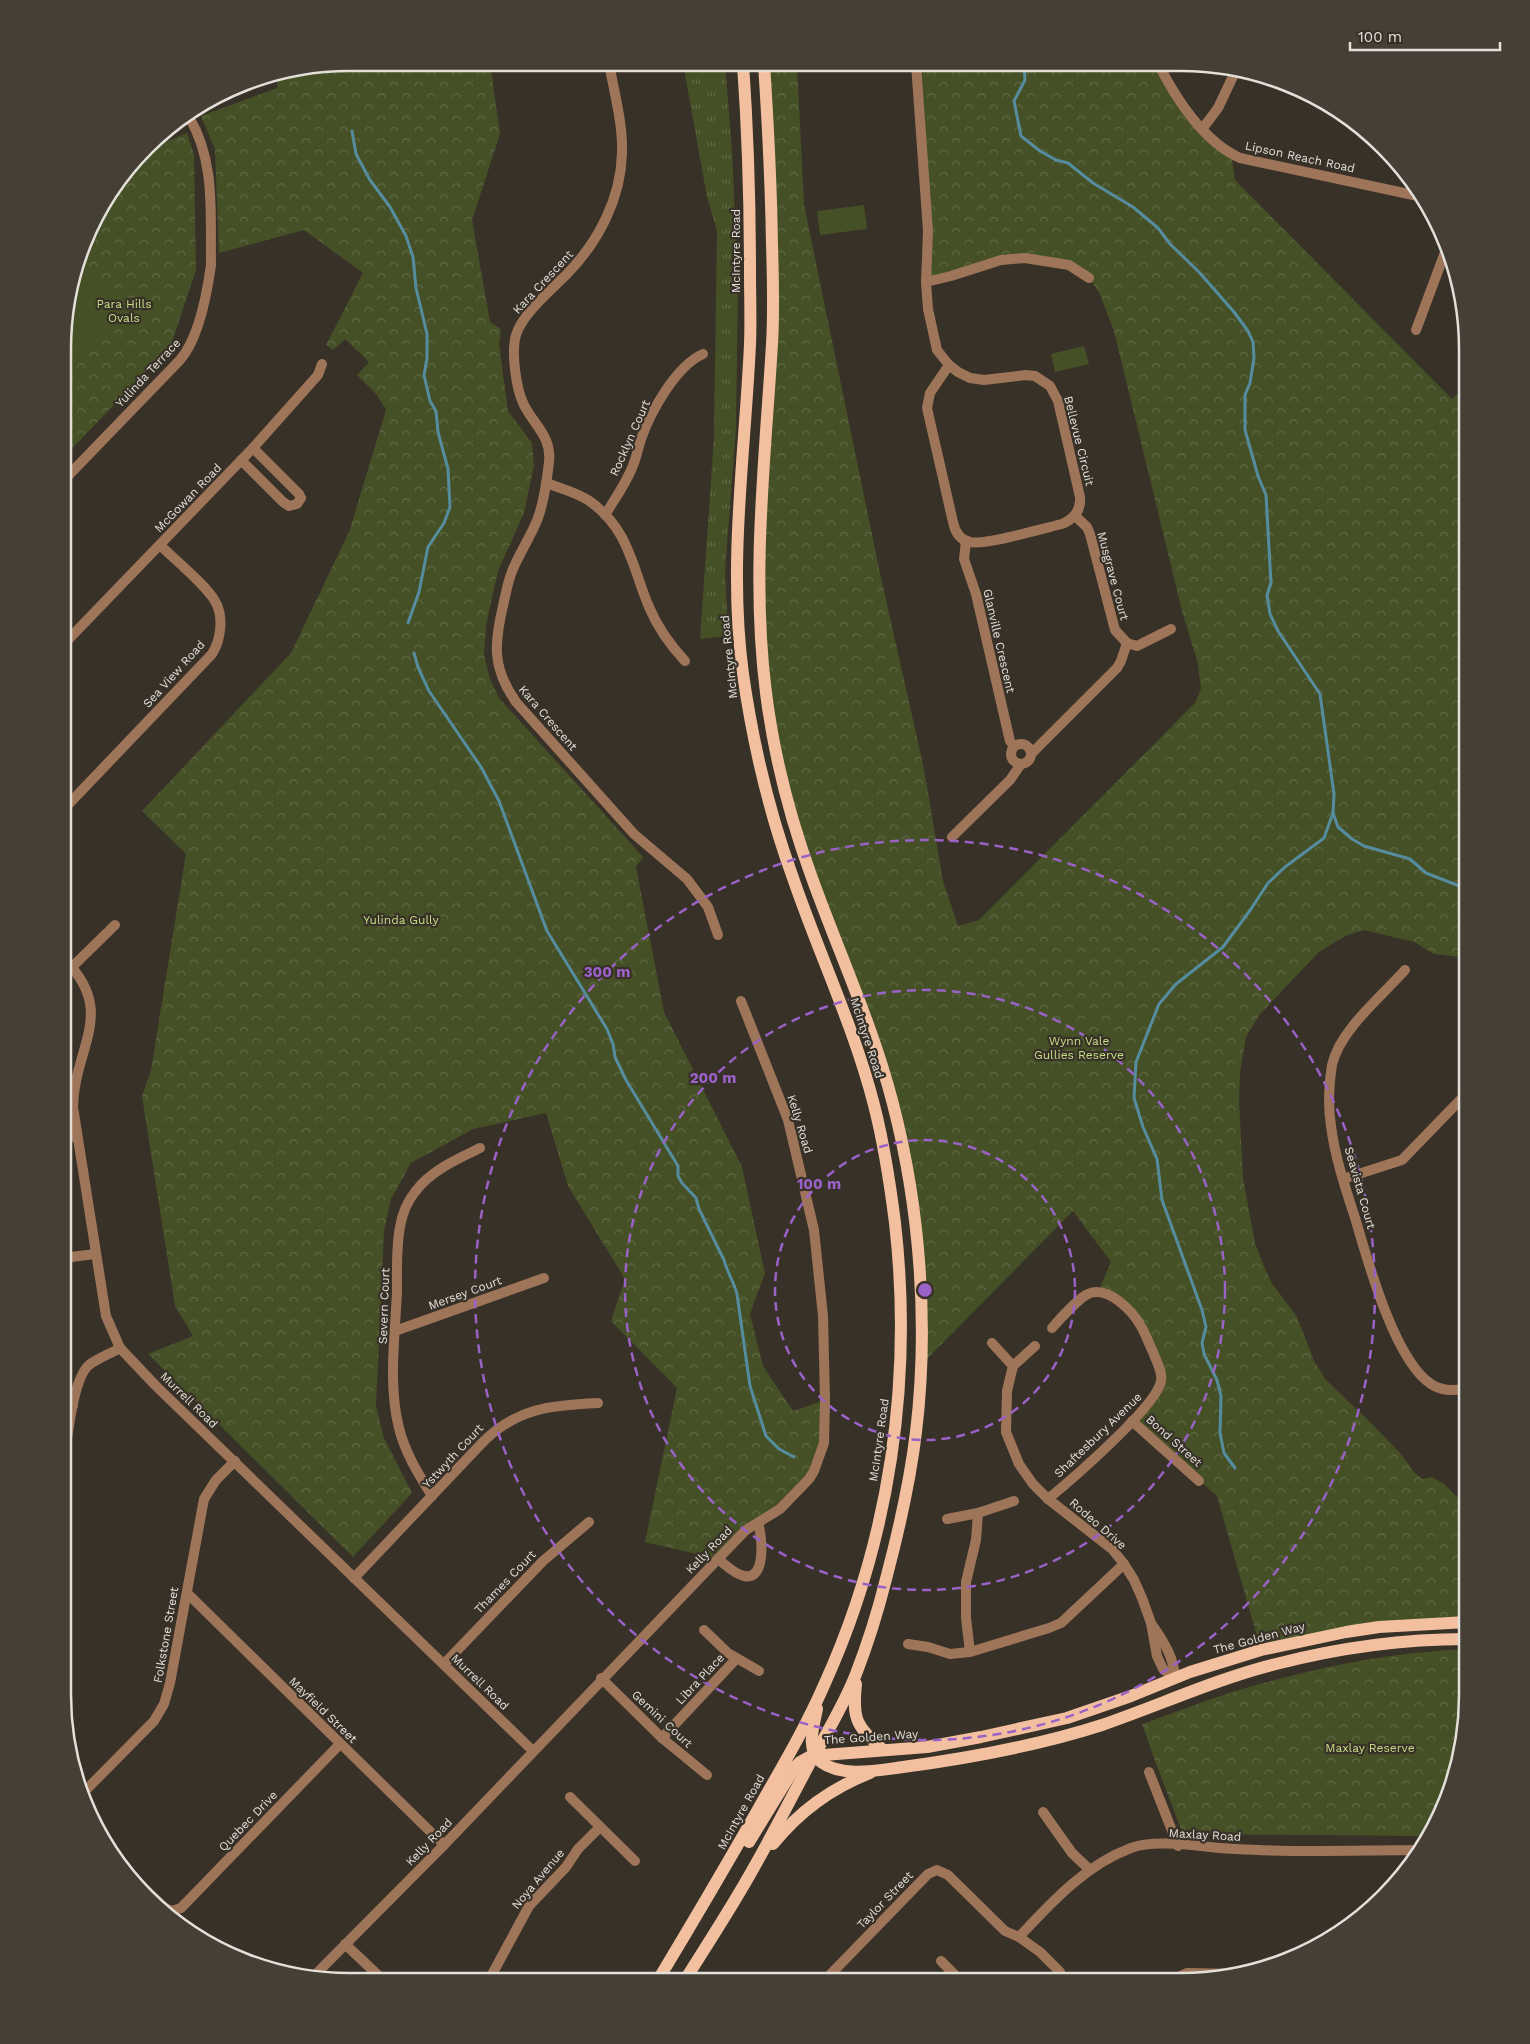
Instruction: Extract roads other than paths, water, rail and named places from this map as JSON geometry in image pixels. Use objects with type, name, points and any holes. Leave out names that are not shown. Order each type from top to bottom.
[{"type":"main road","name":"McIntyre Road","points":[[662,1973],[727,1866],[819,1696],[838,1653],[862,1588],[883,1506],[897,1421],[900,1384],[902,1307],[899,1262],[884,1149],[874,1104],[851,1027],[794,883],[772,815],[758,754],[740,652],[737,587],[738,519],[750,340],[750,170],[743,71]]},
{"type":"main road","name":"McIntyre Road","points":[[690,1973],[753,1869],[856,1674],[875,1619],[897,1540],[910,1474],[920,1386],[922,1334],[912,1203],[893,1104],[867,1018],[811,876],[788,803],[766,696],[758,608],[758,554],[772,341],[773,288],[771,165],[764,71]]},
{"type":"main road","name":"The Golden Way","points":[[814,1755],[954,1743],[1047,1723],[1131,1696],[1175,1678],[1261,1650],[1346,1632],[1398,1625],[1459,1622]]},
{"type":"main road","name":"The Golden Way","points":[[814,1755],[821,1762],[837,1769],[848,1771],[880,1770],[948,1761],[1046,1741],[1102,1724],[1260,1668],[1325,1652],[1388,1644],[1459,1640]]},
{"type":"main road","points":[[856,1674],[853,1704],[856,1719],[867,1735],[883,1750]]},
{"type":"main road","points":[[1156,1705],[1175,1678],[1206,1686]]},
{"type":"main road","points":[[727,1866],[750,1840],[795,1767],[800,1762],[814,1755],[812,1738],[819,1696]]},
{"type":"main road","points":[[753,1869],[787,1827],[802,1812],[834,1789],[880,1770]]},
{"type":"street","name":"Kara Crescent","points":[[610,71],[622,148],[619,180],[612,205],[591,247],[520,324],[515,337],[514,358],[520,395],[527,411],[544,433],[550,456],[546,483],[537,519],[512,572],[497,632],[496,649],[501,676],[516,702],[634,834],[675,868],[696,890],[712,915],[718,935]]},
{"type":"street","name":"Bellevue Circuit","points":[[917,71],[928,231],[926,282],[928,309],[937,350],[949,365],[970,378],[984,380],[1026,375],[1035,376],[1050,386],[1058,401],[1080,497],[1079,508],[1075,516]]},
{"type":"street","name":"Lipson Reach Road","points":[[1163,71],[1182,104],[1203,128],[1221,146],[1240,158],[1412,195]]},
{"type":"street","points":[[1203,128],[1218,108],[1233,77]]},
{"type":"street","name":"Yulinda Terrace","points":[[71,473],[180,360],[193,341],[209,277],[210,256],[207,163],[199,136],[190,121]]},
{"type":"street","points":[[1416,330],[1443,257]]},
{"type":"street","points":[[926,282],[1001,260],[1025,258],[1069,265],[1089,278]]},
{"type":"street","name":"Rocklyn Court","points":[[604,515],[632,468],[644,432],[667,390],[682,368],[703,354]]},
{"type":"street","name":"McGowan Road","points":[[71,637],[253,448],[318,376],[322,364]]},
{"type":"street","points":[[949,365],[930,393],[927,408],[954,529],[958,535],[966,541],[983,542],[1062,524],[1075,516]]},
{"type":"street","points":[[241,460],[283,502],[289,506],[297,504],[301,498],[299,494],[253,448]]},
{"type":"street","points":[[546,483],[581,496],[592,503],[626,542],[644,595],[655,619],[669,644],[685,661]]},
{"type":"street","name":"Musgrave Court","points":[[1075,516],[1087,527],[1090,534],[1115,630],[1127,643]]},
{"type":"street","name":"Glanville Crescent","points":[[966,541],[964,559],[976,594],[1010,741],[1014,746]]},
{"type":"street","name":"Sea View Road","points":[[71,802],[212,654],[217,644],[219,617],[216,602],[160,544]]},
{"type":"street","points":[[952,837],[1010,780],[1021,764],[1028,761],[1031,754],[1117,668],[1127,643],[1137,646],[1170,629]]},
{"type":"street","points":[[1021,764],[1013,760],[1011,753],[1014,746],[1022,743],[1026,745],[1031,754]]},
{"type":"street","points":[[71,961],[115,924]]},
{"type":"street","name":"Murrell Road","points":[[71,966],[79,975],[86,989],[92,1014],[90,1033],[74,1085],[73,1108],[76,1136],[106,1316],[120,1348],[156,1386],[533,1751]]},
{"type":"street","name":"Seavista Court","points":[[1405,970],[1345,1035],[1336,1050],[1330,1084],[1331,1125],[1343,1179],[1379,1298],[1410,1361],[1430,1384],[1447,1391],[1459,1390]]},
{"type":"street","name":"Kelly Road","points":[[319,1971],[444,1844],[746,1530],[780,1509],[804,1485],[820,1460],[825,1435],[825,1342],[814,1230],[794,1144],[783,1107],[740,1001]]},
{"type":"street","points":[[1343,1179],[1402,1160],[1459,1101]]},
{"type":"street","points":[[71,1137],[76,1136]]},
{"type":"street","name":"Severn Court","points":[[432,1496],[406,1450],[396,1414],[395,1331],[399,1235],[402,1218],[416,1191],[436,1172],[480,1148]]},
{"type":"street","points":[[71,1257],[95,1254]]},
{"type":"street","name":"Mersey Court","points":[[395,1331],[544,1278]]},
{"type":"street","name":"Shaftesbury Avenue","points":[[1048,1499],[1084,1468],[1152,1401],[1162,1381],[1160,1371],[1141,1326],[1125,1307],[1110,1294],[1098,1292],[1087,1294],[1052,1328]]},
{"type":"street","points":[[992,1343],[1013,1366],[1035,1346]]},
{"type":"street","points":[[71,1398],[85,1370],[94,1362],[120,1348]]},
{"type":"street","name":"Rodeo Drive","points":[[1013,1366],[1008,1391],[1006,1432],[1019,1464],[1033,1484],[1048,1499],[1112,1549],[1124,1564],[1134,1580],[1151,1623],[1165,1643],[1174,1664],[1175,1678]]},
{"type":"street","name":"Ystwyth Court","points":[[354,1578],[502,1424],[537,1409],[598,1403]]},
{"type":"street","name":"Bond Street","points":[[1132,1421],[1198,1481]]},
{"type":"street","name":"Folkstone Street","points":[[88,1788],[154,1721],[162,1710],[170,1683],[204,1499],[216,1480],[235,1461]]},
{"type":"street","points":[[947,1519],[1014,1501]]},
{"type":"street","points":[[970,1652],[966,1618],[966,1582],[976,1540],[978,1512]]},
{"type":"street","name":"Thames Court","points":[[444,1664],[543,1561],[589,1522]]},
{"type":"street","points":[[718,1559],[742,1576],[752,1575],[761,1560],[762,1537],[758,1523]]},
{"type":"street","points":[[908,1644],[928,1647],[950,1654],[970,1652],[1061,1623],[1124,1564]]},
{"type":"street","name":"Mayfield Street","points":[[187,1592],[444,1844]]},
{"type":"street","name":"Libra Place","points":[[704,1630],[722,1648],[759,1670]]},
{"type":"street","name":"Libra Place","points":[[662,1738],[736,1658]]},
{"type":"street","name":"Gemini Court","points":[[602,1678],[662,1738],[707,1775]]},
{"type":"street","name":"Quebec Drive","points":[[176,1912],[340,1744]]},
{"type":"street","points":[[1149,1772],[1178,1846]]},
{"type":"street","points":[[570,1797],[635,1861]]},
{"type":"street","points":[[1043,1812],[1072,1852],[1090,1870]]},
{"type":"street","name":"Noya Avenue","points":[[493,1973],[528,1906],[566,1868],[578,1849],[600,1827]]},
{"type":"street","name":"Maxlay Road","points":[[1019,1937],[1053,1901],[1090,1870],[1133,1847],[1155,1844],[1238,1850],[1411,1850]]},
{"type":"street","name":"Taylor Street","points":[[831,1973],[928,1874],[937,1870],[948,1875],[1005,1931],[1019,1937],[1040,1952],[1060,1972]]},
{"type":"street","points":[[345,1944],[376,1973]]},
{"type":"street","points":[[941,1961],[953,1973]]},
{"type":"waterway","points":[[1024,71],[1025,80],[1014,101],[1021,136],[1040,151],[1056,160],[1068,163],[1093,183],[1133,207],[1158,228],[1170,244],[1199,272],[1234,312],[1248,331],[1253,342],[1254,358],[1250,383],[1245,395],[1245,430],[1258,476],[1266,495],[1271,583],[1267,595],[1270,614],[1278,631],[1320,694],[1334,794],[1333,813],[1338,827],[1364,846],[1410,859],[1426,873],[1459,886]]},
{"type":"waterway","points":[[352,131],[356,154],[370,180],[390,207],[406,236],[413,257],[416,288],[427,334],[427,358],[424,375],[430,401],[436,411],[438,432],[448,469],[450,507],[444,523],[428,547],[419,592],[408,623]]},
{"type":"waterway","points":[[414,653],[429,691],[481,767],[499,801],[547,931],[607,1029],[613,1044],[615,1057],[626,1080],[678,1166],[678,1176],[696,1198],[699,1209],[724,1260],[736,1290],[750,1386],[766,1436],[779,1449],[794,1457]]},
{"type":"waterway","points":[[1235,1468],[1224,1453],[1220,1433],[1221,1396],[1217,1380],[1204,1354],[1202,1343],[1206,1327],[1202,1310],[1162,1200],[1157,1159],[1143,1127],[1134,1098],[1136,1062],[1159,1004],[1176,984],[1223,947],[1268,883],[1285,867],[1324,838],[1333,813]]},
{"type":"park label","name":"Para Hills Ovals","points":[[124,311]]},
{"type":"park label","name":"Yulinda Gully","points":[[401,920]]},
{"type":"park label","name":"Wynn Vale Gullies Reserve","points":[[1079,1048]]},
{"type":"park label","name":"Maxlay Reserve","points":[[1370,1748]]}]
